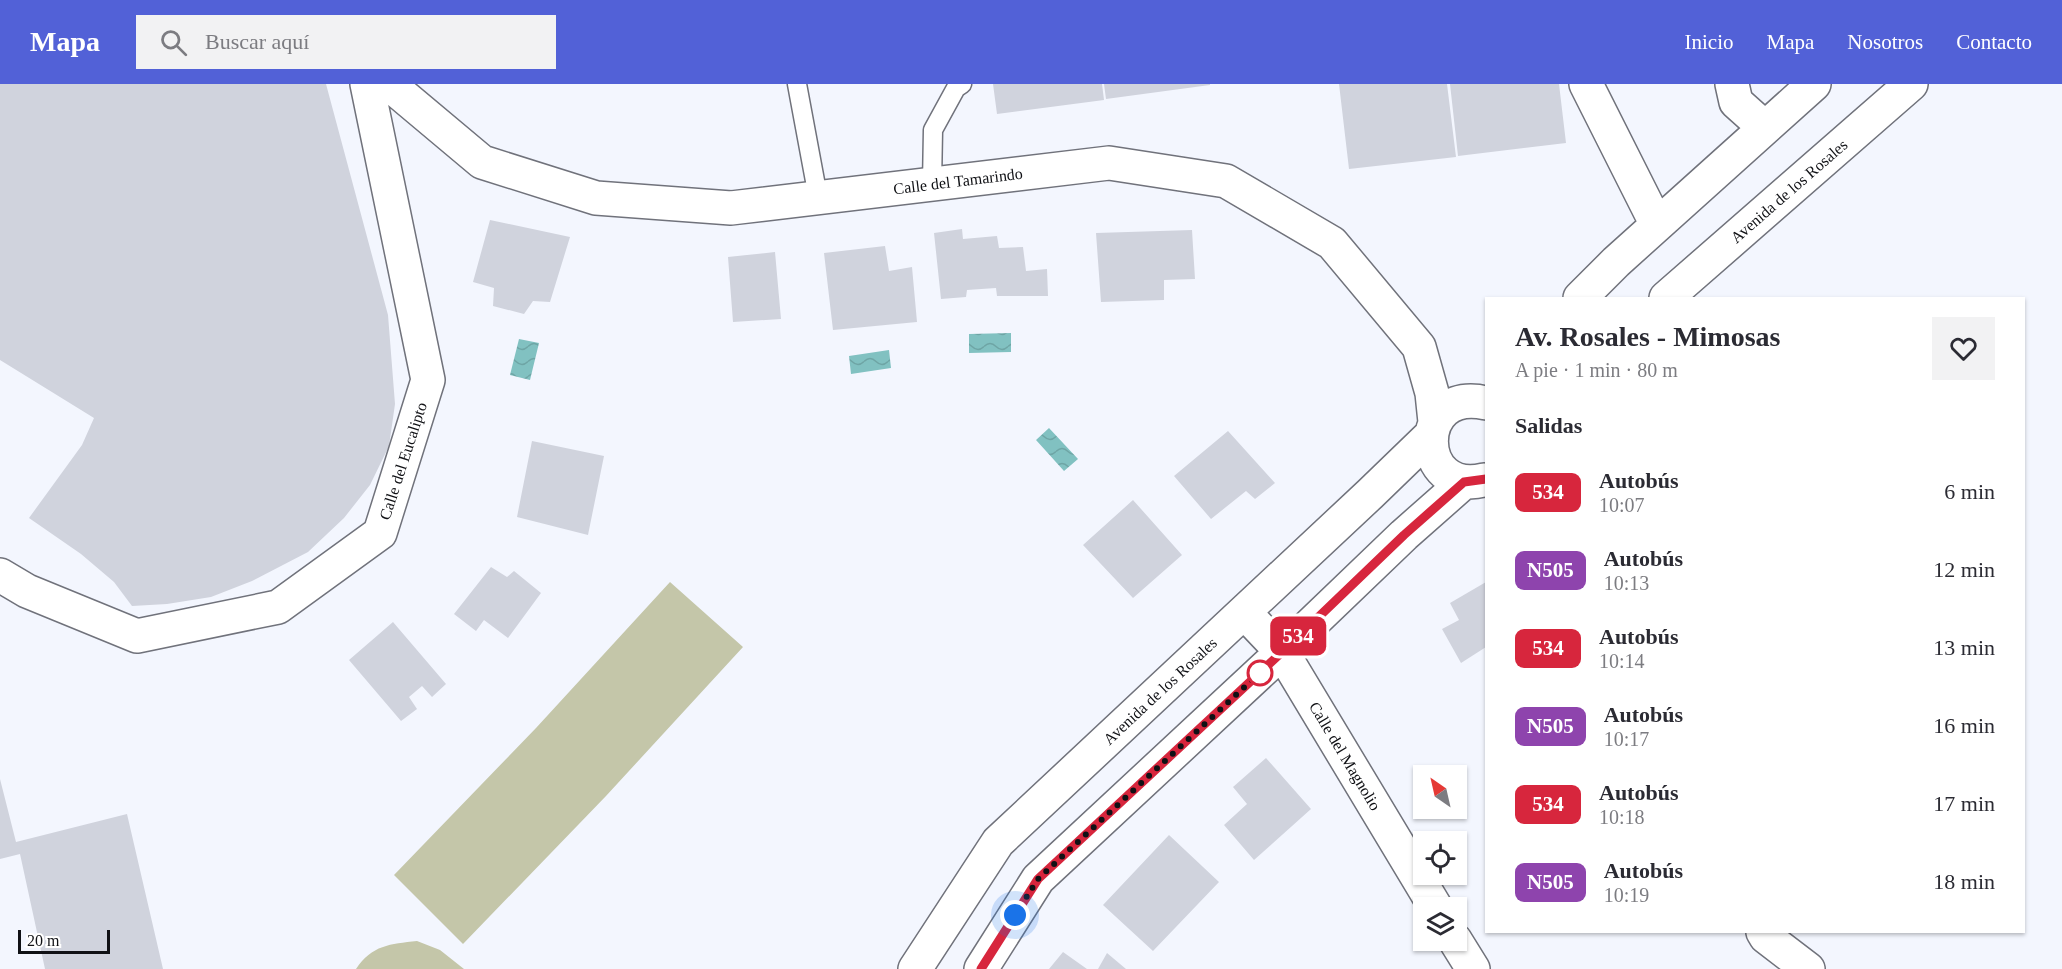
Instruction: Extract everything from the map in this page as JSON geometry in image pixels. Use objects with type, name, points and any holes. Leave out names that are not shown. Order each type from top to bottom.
[{"type":"street","name":"Calle del Eucalipto","points":[[0,576],[27,591],[138,636],[278,607],[380,532],[428,380],[367,84]]},
{"type":"street","name":"Calle del Tamarindo","points":[[389,84],[482,162],[596,198],[731,208],[1109,163],[1226,181],[1332,243],[1419,347],[1432,393],[1431,447],[1434,459],[1452,478],[1475,481]]},
{"type":"street","points":[[1586,84],[1657,225]]},
{"type":"street","points":[[1732,84],[1736,102],[1765,128]]},
{"type":"street","points":[[1581,297],[1616,262],[1814,84]]},
{"type":"street","name":"Avenida de los Rosales","points":[[1667,297],[1911,84]]},
{"type":"street","name":"Avenida de los Rosales","points":[[915,969],[998,842],[1244,612],[1433,428],[1442,412],[1463,401],[1482,398]]},
{"type":"street","points":[[981,969],[1038,879],[1404,535],[1475,481]]},
{"type":"street","name":"Calle del Magnolio","points":[[1244,612],[1282,652],[1429,897]]},
{"type":"street","points":[[1764,933],[1808,969]]},
{"type":"street","points":[[1462,951],[1473,969]]},
{"type":"lane","points":[[797,84],[818,197]]},
{"type":"lane","points":[[932,184],[933,130],[956,88],[962,84]]},
{"type":"green space","points":[[670,582],[743,647],[606,796],[463,944],[394,875],[536,728]]},
{"type":"green space","points":[[417,941],[440,950],[464,969],[356,969],[375,950]]},
{"type":"water","points":[[1011,333],[1011,352],[969,353],[969,334]]},
{"type":"water","points":[[519,339],[539,343],[530,380],[510,375]]},
{"type":"water","points":[[889,350],[891,368],[851,374],[849,356]]},
{"type":"water","points":[[1049,428],[1078,459],[1064,471],[1036,440]]},
{"type":"building","points":[[0,84],[326,84],[388,315],[395,404],[389,446],[370,485],[344,518],[308,552],[252,581],[211,597],[167,604],[132,606],[114,582],[81,554],[29,518],[82,445],[94,418],[0,360]]},
{"type":"building","points":[[993,84],[1102,84],[1104,100],[997,114]]},
{"type":"building","points":[[1104,84],[1210,84],[1210,85],[1106,99]]},
{"type":"building","points":[[1339,84],[1447,84],[1456,157],[1349,169]]},
{"type":"building","points":[[1450,84],[1559,84],[1566,143],[1458,156]]},
{"type":"building","points":[[490,220],[570,237],[550,302],[533,301],[524,314],[493,306],[494,288],[473,282]]},
{"type":"building","points":[[962,229],[963,239],[997,236],[999,248],[1023,247],[1026,271],[1047,269],[1048,296],[997,296],[996,288],[967,290],[966,297],[941,299],[934,233]]},
{"type":"building","points":[[1192,230],[1195,279],[1164,280],[1164,300],[1101,302],[1096,233]]},
{"type":"building","points":[[885,246],[889,271],[912,267],[917,322],[833,330],[824,253]]},
{"type":"building","points":[[775,252],[781,319],[733,322],[728,257]]},
{"type":"building","points":[[1228,431],[1275,483],[1255,499],[1246,491],[1211,519],[1174,476]]},
{"type":"building","points":[[532,441],[604,456],[588,535],[517,517]]},
{"type":"building","points":[[1133,500],[1182,555],[1133,598],[1083,545]]},
{"type":"building","points":[[491,567],[507,577],[514,571],[541,593],[508,638],[484,620],[476,631],[454,614]]},
{"type":"building","points":[[1485,583],[1485,648],[1461,663],[1442,629],[1459,620],[1450,603]]},
{"type":"building","points":[[393,622],[446,684],[432,697],[422,686],[409,697],[417,709],[401,721],[349,660]]},
{"type":"building","points":[[1266,758],[1311,809],[1254,860],[1224,825],[1247,804],[1233,787]]},
{"type":"building","points":[[0,779],[16,842],[127,814],[163,969],[45,969],[20,854],[0,859]]},
{"type":"building","points":[[1169,835],[1219,882],[1153,951],[1103,905]]},
{"type":"building","points":[[1063,952],[1087,969],[1049,969]]},
{"type":"building","points":[[1107,953],[1126,969],[1098,969]]},
{"type":"bus line","name":"534","points":[[981,969],[1038,879],[1404,535],[1464,482],[1485,480]]},
{"type":"route","points":[[1015,915],[1038,879],[1266,667],[1260,673]]}]
